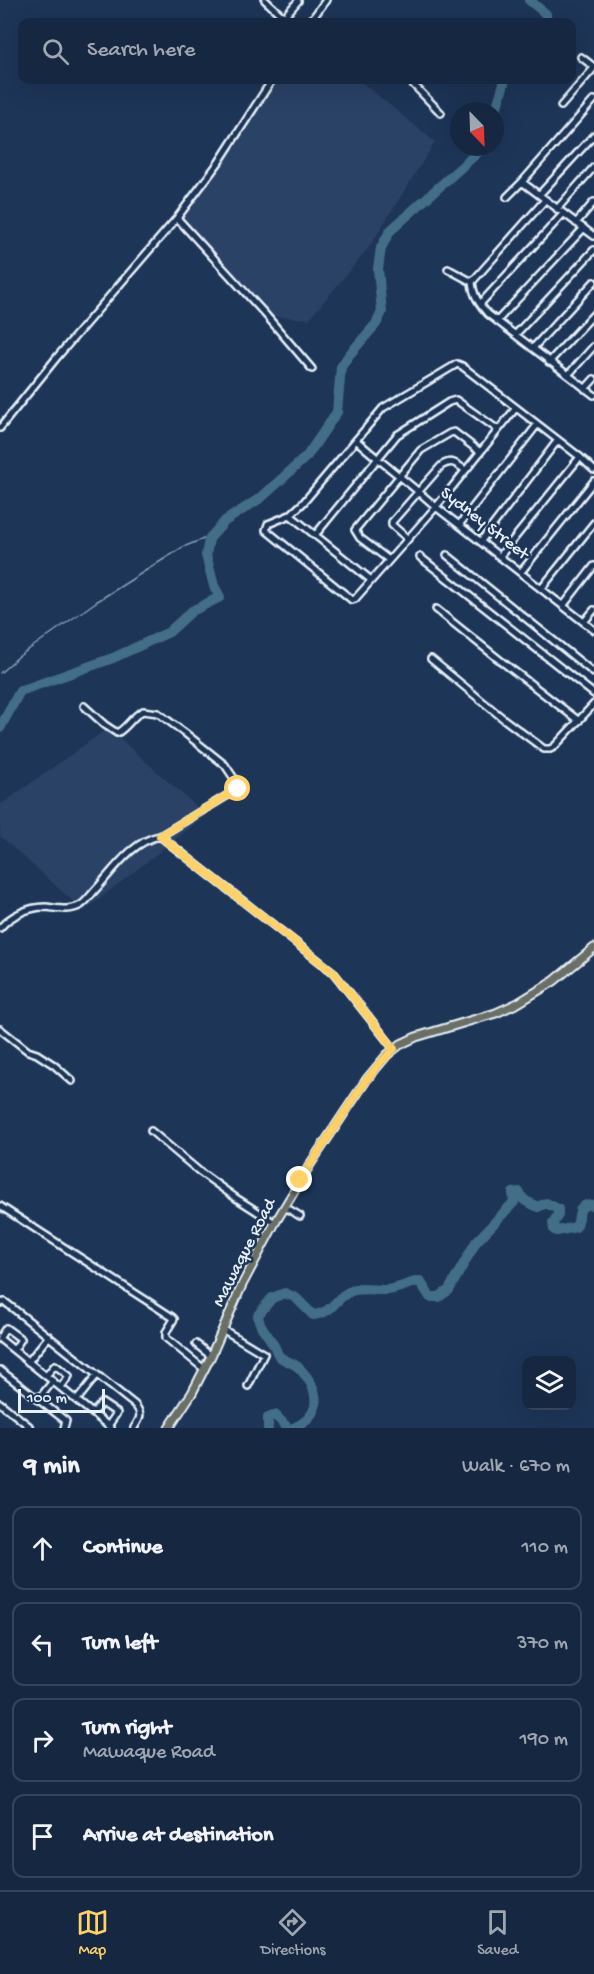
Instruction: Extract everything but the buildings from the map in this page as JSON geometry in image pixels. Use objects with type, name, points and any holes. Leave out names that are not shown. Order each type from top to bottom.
[{"type":"main road","name":"Mawaque Road","points":[[169,1428],[211,1356],[242,1285],[275,1223],[311,1163],[367,1079],[381,1062],[394,1049],[416,1037],[478,1019],[518,1003],[554,981],[594,948]]},
{"type":"street","points":[[265,0],[285,16],[298,0]]},
{"type":"street","points":[[313,18],[326,0]]},
{"type":"street","points":[[561,106],[594,67],[581,57]]},
{"type":"street","points":[[0,428],[58,356],[177,218],[219,162],[270,84]]},
{"type":"street","points":[[413,84],[441,113]]},
{"type":"street","points":[[507,197],[594,100]]},
{"type":"street","points":[[539,195],[594,135]]},
{"type":"street","points":[[557,209],[594,167]]},
{"type":"street","points":[[522,182],[594,236]]},
{"type":"street","points":[[472,282],[545,200]]},
{"type":"street","points":[[576,223],[594,202]]},
{"type":"street","points":[[480,304],[563,214]]},
{"type":"street","points":[[177,218],[312,369]]},
{"type":"street","points":[[497,321],[584,228]]},
{"type":"street","points":[[516,334],[594,249]]},
{"type":"street","points":[[448,269],[472,282]]},
{"type":"street","points":[[472,282],[474,293],[480,304],[497,321],[594,395]]},
{"type":"street","points":[[533,348],[594,282]]},
{"type":"street","points":[[549,362],[594,314]]},
{"type":"street","points":[[567,375],[594,346]]},
{"type":"street","points":[[516,408],[436,507],[352,600],[266,530],[268,524],[290,515],[303,503],[386,405],[457,364],[462,366],[580,457],[594,470]]},
{"type":"street","points":[[585,389],[594,379]]},
{"type":"street","points":[[316,534],[377,459],[404,430],[456,400],[497,429]]},
{"type":"street","points":[[459,525],[537,425]]},
{"type":"street","points":[[389,560],[360,538],[355,530],[398,476],[421,450],[450,433],[454,432],[479,451]]},
{"type":"street","name":"Sydney Street","points":[[356,440],[436,507],[594,630]]},
{"type":"street","points":[[482,541],[558,440]]},
{"type":"street","points":[[500,556],[580,457]]},
{"type":"street","points":[[408,539],[391,524],[418,490],[445,463],[454,462],[465,470]]},
{"type":"street","points":[[521,572],[594,481]]},
{"type":"street","points":[[290,515],[371,580]]},
{"type":"street","points":[[541,589],[594,522]]},
{"type":"street","points":[[447,555],[594,673]]},
{"type":"street","points":[[420,557],[594,694]]},
{"type":"street","points":[[563,606],[594,566]]},
{"type":"street","points":[[436,609],[579,721]]},
{"type":"street","points":[[584,622],[594,610]]},
{"type":"street","points":[[431,659],[544,749],[554,747],[594,704]]},
{"type":"street","points":[[0,928],[22,912],[44,907],[66,909],[80,905],[118,864],[149,838],[160,836],[238,789],[237,781],[225,765],[158,713],[143,711],[133,717],[117,733],[84,706]]},
{"type":"street","points":[[160,836],[333,972],[394,1049]]},
{"type":"street","points":[[0,1029],[28,1051],[54,1065],[72,1081]]},
{"type":"street","points":[[152,1131],[200,1172],[275,1223]]},
{"type":"street","points":[[0,1206],[172,1317],[174,1319],[166,1332],[166,1338],[204,1369]]},
{"type":"street","points":[[285,1207],[300,1216]]},
{"type":"street","points":[[0,1303],[5,1302],[135,1405],[141,1412],[141,1418],[134,1428]]},
{"type":"street","points":[[14,1350],[21,1338],[6,1328],[0,1338],[14,1350],[28,1362],[110,1427],[117,1413],[102,1403],[93,1413]]},
{"type":"street","points":[[224,1330],[264,1354],[248,1386]]},
{"type":"street","points":[[28,1362],[49,1336]]},
{"type":"street","points":[[196,1344],[211,1356]]},
{"type":"street","points":[[46,1376],[55,1365],[69,1376],[61,1387]]},
{"type":"street","points":[[0,1370],[66,1421],[64,1428]]},
{"type":"street","points":[[77,1400],[97,1375]]},
{"type":"street","points":[[38,1400],[53,1381]]},
{"type":"street","points":[[0,1403],[30,1428]]},
{"type":"shaded area","points":[[275,84],[364,84],[435,142],[367,250],[309,319],[268,316],[182,220]]},
{"type":"shaded area","points":[[108,728],[206,815],[84,911],[0,836],[0,805]]},
{"type":"waterway","points":[[529,0],[546,14],[546,18]]},
{"type":"waterway","points":[[498,102],[504,84]]},
{"type":"waterway","points":[[0,728],[20,691],[113,658],[169,632],[192,611],[220,597],[214,586],[206,555],[209,539],[225,521],[262,497],[307,456],[337,412],[341,367],[376,324],[382,312],[378,269],[381,248],[390,231],[474,156]]},
{"type":"waterway","points":[[0,673],[18,657],[96,602],[183,547],[211,536]]},
{"type":"waterway","points":[[293,1428],[310,1416],[316,1401],[315,1393],[299,1368],[279,1356],[260,1323],[258,1315],[272,1298],[285,1293],[296,1298],[313,1315],[330,1309],[344,1295],[358,1289],[387,1290],[420,1281],[430,1297],[439,1297],[449,1290],[476,1242],[514,1202],[513,1193],[519,1192],[524,1200],[538,1207],[546,1203],[558,1209],[558,1215],[553,1223],[554,1230],[557,1231],[576,1227],[581,1208],[594,1205]]},
{"type":"waterway","points":[[268,1428],[268,1418],[275,1415],[288,1428]]},
{"type":"route","points":[[238,789],[160,836],[333,972],[394,1049],[367,1079],[300,1180]]}]
